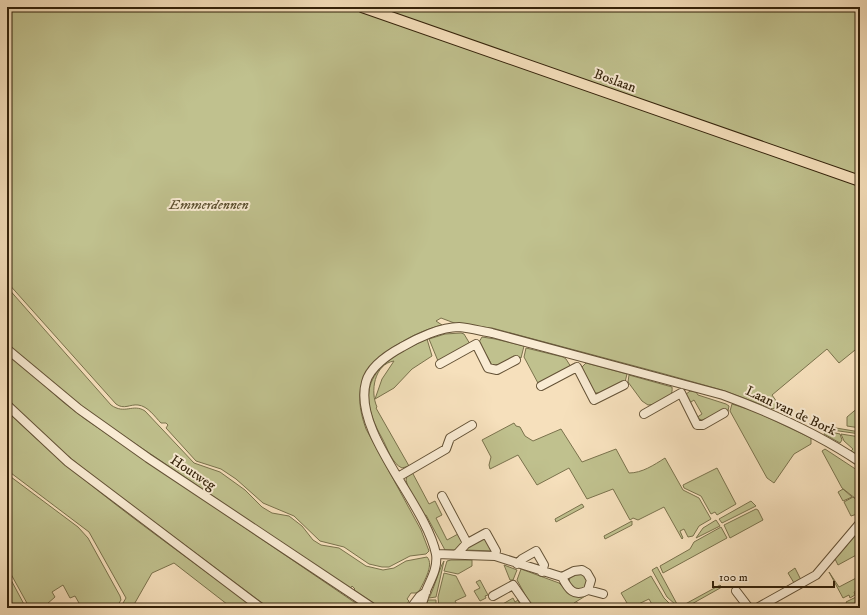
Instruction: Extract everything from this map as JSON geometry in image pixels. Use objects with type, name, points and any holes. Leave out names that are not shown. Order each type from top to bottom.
[{"type":"main road","name":"Boslaan","points":[[362,7],[860,181]]},
{"type":"street","name":"Laan van de Bork","points":[[420,608],[425,600],[426,592],[433,578],[436,554],[424,525],[398,476],[381,449],[367,416],[364,398],[366,381],[377,366],[394,351],[412,341],[435,332],[458,327],[479,330],[684,384],[760,408],[818,435],[860,462]]},
{"type":"street","points":[[479,330],[476,344],[488,368],[497,370],[516,360]]},
{"type":"street","points":[[440,364],[476,344]]},
{"type":"street","name":"Houtweg","points":[[7,349],[79,409],[148,458],[372,608]]},
{"type":"street","points":[[580,356],[577,367],[594,400],[624,385]]},
{"type":"street","points":[[542,386],[577,367]]},
{"type":"street","points":[[644,414],[681,393],[684,384]]},
{"type":"street","points":[[681,393],[697,425],[703,425],[724,413]]},
{"type":"street","points":[[7,405],[32,430],[92,480],[261,608]]},
{"type":"street","points":[[398,476],[446,449],[450,438],[472,425]]},
{"type":"street","points":[[442,496],[467,543]]},
{"type":"street","points":[[757,608],[816,575],[860,524]]},
{"type":"street","points":[[457,554],[467,543],[486,533],[496,552],[495,556]]},
{"type":"street","points":[[517,564],[522,559],[536,551],[544,566],[542,572]]},
{"type":"street","points":[[436,554],[495,556],[542,572],[562,577],[574,571],[582,570],[587,573],[591,580],[588,590],[583,593],[575,594],[568,588],[562,577]]},
{"type":"street","points":[[494,596],[513,584],[529,608]]},
{"type":"street","points":[[588,590],[603,594]]},
{"type":"street","points":[[736,591],[749,608]]},
{"type":"street","name":"Laan van de Bork","points":[[411,608],[420,596],[426,592]]},
{"type":"green space","name":"Emmerdennen","points":[[7,7],[860,7],[860,346],[839,363],[827,349],[772,395],[779,405],[773,409],[722,390],[661,373],[492,328],[457,324],[441,318],[436,321],[442,325],[415,335],[387,351],[369,369],[360,389],[360,401],[366,429],[421,530],[429,551],[426,554],[410,556],[389,567],[369,564],[344,547],[320,541],[294,516],[263,503],[236,479],[221,469],[196,461],[166,428],[168,425],[166,423],[161,423],[145,407],[135,405],[122,407],[116,404],[7,282]]},
{"type":"green space","points":[[7,287],[111,405],[121,409],[137,408],[145,411],[194,463],[220,472],[245,490],[262,507],[272,513],[289,516],[302,526],[313,540],[321,545],[339,548],[366,566],[383,570],[394,568],[406,561],[427,557],[430,565],[429,570],[418,593],[411,593],[407,599],[409,601],[404,608],[381,608],[354,590],[355,589],[352,586],[350,589],[93,415],[7,346]]},
{"type":"green space","points":[[445,334],[464,334],[470,344],[438,361],[429,339]]},
{"type":"green space","points":[[482,337],[524,346],[521,358],[516,356],[498,365],[492,365],[479,342]]},
{"type":"green space","points":[[427,339],[432,356],[412,369],[394,388],[375,399],[382,379],[394,361],[383,366],[395,356]]},
{"type":"green space","points":[[526,348],[563,357],[571,367],[539,385],[524,357]]},
{"type":"green space","points":[[7,352],[63,402],[85,419],[354,602],[366,608],[269,608],[94,477],[52,443],[12,405],[7,400]]},
{"type":"green space","points":[[586,363],[627,374],[625,382],[599,393],[595,393],[581,368]]},
{"type":"green space","points":[[382,367],[375,380],[374,387],[376,408],[409,466],[402,468],[395,463],[373,419],[369,403],[369,389],[374,376]]},
{"type":"green space","points":[[629,375],[672,387],[672,391],[668,398],[656,404],[648,405],[642,401],[628,382]]},
{"type":"green space","points":[[690,391],[726,404],[729,406],[728,411],[702,420],[696,418],[702,414],[694,400],[688,404],[685,395]]},
{"type":"green space","points":[[732,404],[754,411],[811,438],[811,444],[794,454],[774,483],[767,478],[730,411]]},
{"type":"green space","points":[[860,406],[860,428],[847,426],[847,417]]},
{"type":"green space","points":[[7,411],[96,489],[255,608],[232,608],[174,563],[152,573],[132,608],[120,608],[126,598],[89,532],[7,470]]},
{"type":"green space","points":[[514,423],[516,426],[520,427],[525,436],[533,441],[561,429],[582,462],[616,449],[629,473],[643,470],[665,458],[683,490],[699,498],[711,519],[699,526],[693,536],[688,537],[684,529],[680,531],[683,538],[682,539],[664,507],[638,520],[633,518],[630,520],[613,489],[587,499],[569,468],[537,485],[518,455],[490,469],[489,465],[491,457],[482,440]]},
{"type":"green space","points":[[830,427],[860,432],[860,434],[825,429]]},
{"type":"green space","points":[[826,431],[840,434],[842,440],[840,443],[824,434]]},
{"type":"green space","points":[[841,434],[860,437],[860,457],[851,451],[853,449],[844,441]]},
{"type":"green space","points":[[825,449],[860,472],[860,502],[842,488],[822,451]]},
{"type":"green space","points":[[717,468],[736,504],[717,515],[715,512],[711,514],[701,496],[684,488],[683,485]]},
{"type":"green space","points":[[412,472],[429,504],[435,501],[442,515],[436,518],[447,540],[458,534],[463,542],[456,550],[445,550],[426,515],[424,516],[408,487],[406,480],[407,476]]},
{"type":"green space","points":[[7,474],[78,527],[88,538],[120,596],[121,600],[116,608],[76,608],[75,606],[79,603],[75,596],[70,598],[63,585],[52,592],[55,597],[47,604],[49,608],[30,608],[7,567]]},
{"type":"green space","points":[[843,489],[852,497],[843,501],[838,492]]},
{"type":"green space","points":[[853,497],[860,503],[860,511],[851,516],[844,502]]},
{"type":"green space","points":[[751,501],[756,506],[722,523],[719,519]]},
{"type":"green space","points":[[582,504],[584,507],[556,522],[555,519]]},
{"type":"green space","points":[[756,509],[763,520],[730,538],[724,525]]},
{"type":"green space","points":[[716,520],[720,526],[696,538],[703,528]]},
{"type":"green space","points":[[632,521],[632,525],[605,539],[604,536]]},
{"type":"green space","points":[[721,527],[727,538],[663,573],[660,566],[690,549],[694,542]]},
{"type":"green space","points":[[860,530],[860,553],[838,565],[835,559]]},
{"type":"green space","points":[[485,537],[492,551],[466,550],[467,546]]},
{"type":"green space","points":[[472,560],[472,566],[458,574],[444,571],[447,561]]},
{"type":"green space","points":[[444,561],[436,597],[429,598],[433,589]]},
{"type":"green space","points":[[504,565],[517,570],[513,580],[510,580]]},
{"type":"green space","points":[[657,567],[677,604],[676,605],[667,597],[652,570]]},
{"type":"green space","points":[[795,568],[801,580],[794,583],[788,573]]},
{"type":"green space","points":[[521,569],[559,583],[571,595],[587,595],[574,603],[578,603],[569,608],[535,608],[528,600],[517,580]]},
{"type":"green space","points":[[829,572],[839,587],[860,576],[860,589],[854,592],[855,595],[850,598],[849,595],[843,598]]},
{"type":"green space","points":[[444,573],[456,576],[466,596],[455,601],[459,608],[439,608],[438,597]]},
{"type":"green space","points":[[578,573],[584,576],[587,582],[584,588],[578,591],[572,588],[569,582],[572,576]]},
{"type":"green space","points":[[651,576],[664,598],[674,608],[654,608],[649,599],[630,608],[621,593]]},
{"type":"green space","points":[[10,578],[26,608],[12,608],[7,599],[7,580]]},
{"type":"green space","points":[[480,580],[488,595],[480,601],[474,591],[480,588],[476,582]]},
{"type":"green space","points":[[720,585],[722,587],[690,605],[692,608],[678,608]]},
{"type":"green space","points":[[860,595],[860,607],[849,608],[846,602]]},
{"type":"green space","points":[[513,598],[515,602],[518,600],[522,608],[496,608]]},
{"type":"green space","points":[[428,600],[436,600],[436,608],[424,608]]}]
